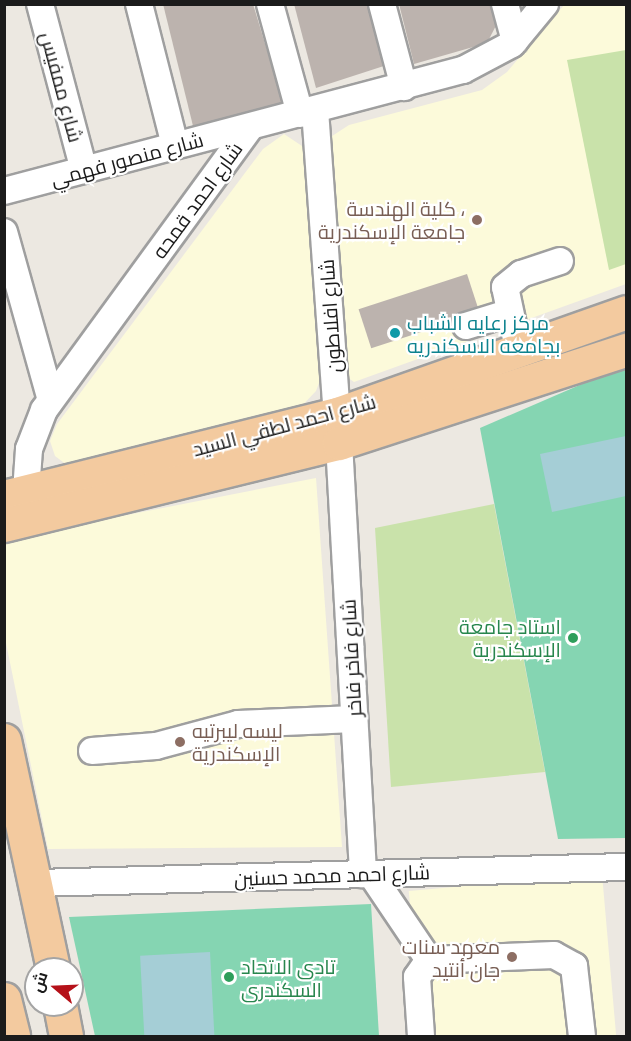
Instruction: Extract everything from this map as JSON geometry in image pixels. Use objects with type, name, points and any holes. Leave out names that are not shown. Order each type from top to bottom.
[{"type":"main road","name":"شارع احمد لطفي السيد","points":[[15,494],[338,428],[518,348],[620,314]]},
{"type":"main road","points":[[620,314],[627,349]]},
{"type":"main road","name":"شارع احمد لطفي السيد","points":[[4,525],[338,428],[627,349]]},
{"type":"main road","points":[[4,740],[37,883],[51,957]]},
{"type":"main road","points":[[4,999],[13,1036]]},
{"type":"main road","points":[[62,1017],[66,1036]]},
{"type":"street","name":"شارع ممفيس","points":[[40,4],[84,170]]},
{"type":"street","points":[[139,4],[175,145]]},
{"type":"street","name":"شارع افلاطون","points":[[270,4],[308,112],[338,428]]},
{"type":"street","points":[[382,4],[404,87]]},
{"type":"street","points":[[505,4],[514,41]]},
{"type":"street","name":"شارع احمد قمحه","points":[[15,494],[29,449],[51,400],[250,127],[404,87],[483,63],[514,41],[545,4]]},
{"type":"street","name":"شارع منصور فهمي","points":[[4,191],[250,127]]},
{"type":"street","points":[[4,232],[51,400]]},
{"type":"street","points":[[518,348],[504,300],[510,280],[560,261]]},
{"type":"street","points":[[466,326],[508,313]]},
{"type":"street","name":"شارع فاخر فاخر","points":[[338,428],[354,718],[367,874]]},
{"type":"street","points":[[92,751],[156,746],[237,724],[354,718]]},
{"type":"street","name":"شارع احمد محمد حسنين","points":[[37,883],[627,867]]},
{"type":"street","points":[[367,874],[429,960]]},
{"type":"street","points":[[429,960],[566,957],[577,978],[582,1036]]},
{"type":"street","points":[[421,1036],[417,977],[429,960]]},
{"type":"shaded area","name":"كلية الهندسة ، جامعة الإسكندرية","points":[[564,5],[626,5],[626,284],[354,382],[338,371],[326,140],[349,125],[482,90],[507,72]]},
{"type":"shaded area","points":[[284,134],[305,148],[322,375],[316,391],[297,411],[67,465],[55,456],[50,441],[57,424],[263,149]]},
{"type":"shaded area","name":"ليسه ليبرتيه الإسكندرية","points":[[316,478],[342,847],[48,849],[5,638],[4,539]]},
{"type":"shaded area","name":"معهد سنات جان أنتيد","points":[[602,874],[616,1036],[421,1036],[409,891]]},
{"type":"green space","points":[[626,50],[626,264],[609,270],[567,60]]},
{"type":"green space","name":"استاد جامعة الإسكندرية","points":[[626,365],[626,838],[558,839],[480,428]]},
{"type":"green space","points":[[494,504],[545,772],[391,787],[375,528]]},
{"type":"green space","name":"تادى الاتحاد السكندرى","points":[[371,904],[379,1036],[95,1036],[84,986],[84,957],[78,957],[69,917]]},
{"type":"water","points":[[626,436],[626,496],[552,512],[540,454]]},
{"type":"water","points":[[210,952],[214,1036],[144,1036],[140,956]]},
{"type":"building","points":[[163,4],[253,4],[283,103],[194,130]]},
{"type":"building","points":[[294,4],[374,4],[390,64],[316,88]]},
{"type":"building","points":[[399,4],[499,4],[502,14],[487,43],[414,64]]},
{"type":"building","name":"مركز رعايه الشباب بجامعه الاسكندريه","points":[[467,274],[480,313],[371,348],[359,309]]},
{"type":"place","name":"كلية الهندسة ، جامعة الإسكندرية","points":[[477,220]]},
{"type":"place","name":"مركز رعايه الشباب بجامعه الاسكندريه","points":[[395,333]]},
{"type":"place","name":"استاد جامعة الإسكندرية","points":[[573,638]]},
{"type":"place","name":"ليسه ليبرتيه الإسكندرية","points":[[180,742]]},
{"type":"place","name":"معهد سنات جان أنتيد","points":[[512,957]]},
{"type":"place","name":"تادى الاتحاد السكندرى","points":[[229,977]]}]
